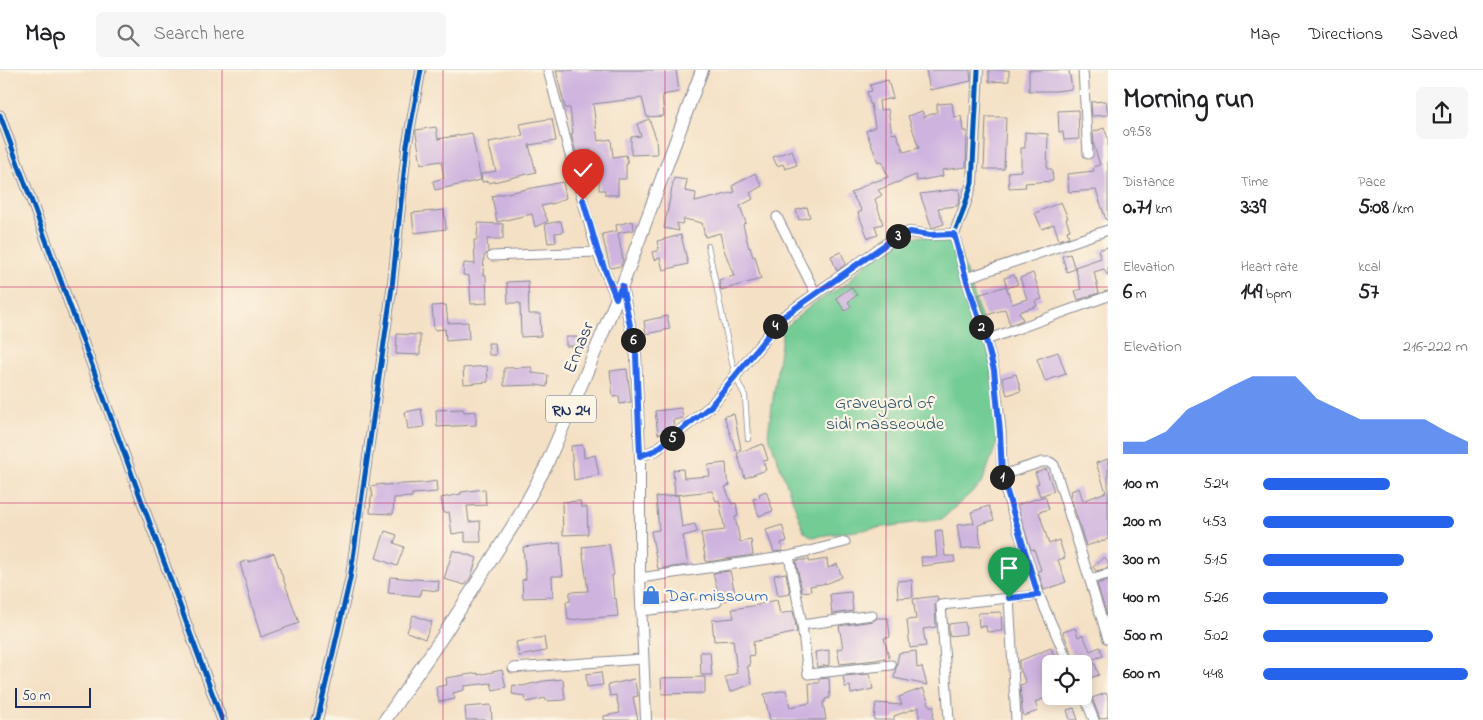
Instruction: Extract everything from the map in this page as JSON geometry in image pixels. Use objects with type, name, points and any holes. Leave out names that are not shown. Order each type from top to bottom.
[{"type":"main road","name":"Ennasr","points":[[385,720],[443,636],[519,516],[545,468],[622,286],[702,70]]},
{"type":"street","points":[[316,720],[350,579],[392,287],[407,145],[421,70]]},
{"type":"street","points":[[548,70],[598,252],[616,298]]},
{"type":"street","points":[[978,70],[972,183],[954,234],[994,370],[1002,475],[1038,595],[1065,655]]},
{"type":"street","points":[[1084,70],[1088,154]]},
{"type":"street","points":[[0,115],[222,720]]},
{"type":"street","points":[[777,217],[816,294]]},
{"type":"street","points":[[966,278],[1108,230]]},
{"type":"street","points":[[640,456],[656,450],[711,406],[783,317],[896,237],[910,232],[930,235],[954,234]]},
{"type":"street","points":[[492,256],[598,252]]},
{"type":"street","points":[[622,286],[636,355],[640,456],[640,578],[646,720]]},
{"type":"street","points":[[986,340],[1108,296]]},
{"type":"street","points":[[1002,475],[1042,462],[1050,462],[1054,466],[1108,639]]},
{"type":"street","points":[[640,578],[790,556],[844,542]]},
{"type":"street","points":[[790,556],[808,674],[891,665]]},
{"type":"street","points":[[1090,579],[1108,574]]},
{"type":"street","points":[[950,720],[941,604],[1038,595]]},
{"type":"street","points":[[1009,598],[1016,720]]},
{"type":"street","points":[[642,611],[717,602]]},
{"type":"street","points":[[802,625],[872,615]]},
{"type":"street","points":[[513,668],[643,660]]},
{"type":"street","points":[[1088,705],[1094,720]]},
{"type":"lane","points":[[708,246],[735,376],[745,396],[748,439]]},
{"type":"green space","name":"Graveyard of sidi masseoude","points":[[904,236],[940,237],[958,248],[986,332],[1000,434],[982,483],[942,519],[812,537],[804,531],[768,434],[783,329],[813,304],[846,284],[873,256]]},
{"type":"building","points":[[556,70],[676,70],[679,92],[662,95],[664,116],[647,117],[642,98],[593,104],[598,141],[611,139],[613,157],[626,155],[628,164],[626,164],[626,179],[618,179],[618,195],[605,195],[605,190],[599,190],[600,157],[592,158],[591,150],[576,153],[571,134],[573,133],[570,108],[565,108]]},
{"type":"building","points":[[926,70],[970,70],[971,81],[930,90]]},
{"type":"building","points":[[989,70],[1009,70],[1009,81],[989,82]]},
{"type":"building","points":[[1029,70],[1069,70],[1072,89],[1029,91]]},
{"type":"building","points":[[888,80],[893,98],[879,101],[880,110],[888,109],[892,134],[896,133],[904,152],[919,148],[908,116],[922,111],[924,117],[937,112],[937,104],[952,103],[954,117],[961,116],[963,131],[967,131],[966,167],[942,170],[943,176],[917,181],[916,175],[878,190],[882,195],[875,199],[883,224],[875,226],[878,235],[868,238],[858,213],[862,211],[851,193],[873,181],[888,177],[882,161],[878,162],[866,131],[875,127],[867,92],[872,91],[870,85]]},
{"type":"building","points":[[1106,101],[1108,115],[1092,116],[1091,102]]},
{"type":"building","points":[[1078,110],[1079,139],[1064,140],[1063,132],[1059,132],[1058,111]]},
{"type":"building","points":[[986,117],[1006,117],[1004,169],[984,169]]},
{"type":"building","points":[[552,119],[556,141],[529,145],[536,172],[489,183],[489,181],[482,182],[481,174],[496,171],[488,142],[523,136],[520,124]]},
{"type":"building","points":[[649,119],[656,138],[657,154],[631,155],[631,137],[641,136],[637,124]]},
{"type":"building","points":[[436,127],[438,139],[472,133],[481,180],[435,190],[433,181],[444,178],[441,161],[421,164],[416,130]]},
{"type":"building","points":[[1104,128],[1108,138],[1108,220],[1106,220],[1096,190],[1069,192],[1067,174],[1094,171],[1093,167],[1100,165],[1094,146],[1093,132]]},
{"type":"building","points":[[1025,132],[1048,134],[1047,169],[1052,169],[1053,181],[1025,183],[1026,187],[1009,188],[1008,172],[1021,171],[1021,148],[1025,148]]},
{"type":"building","points":[[792,150],[797,165],[785,169],[783,164],[777,166],[773,157]]},
{"type":"building","points":[[755,173],[762,186],[750,193],[753,199],[740,206],[746,223],[743,224],[749,248],[753,257],[755,256],[761,279],[721,290],[719,280],[734,276],[720,233],[705,237],[702,223],[684,219],[682,224],[677,223],[679,231],[664,228],[674,178],[687,180],[685,191],[696,193],[695,202],[735,192],[732,186]]},
{"type":"building","points":[[563,182],[566,198],[541,206],[548,221],[535,227],[532,214],[497,222],[492,196]]},
{"type":"building","points":[[959,189],[960,198],[957,206],[938,208],[944,224],[932,228],[920,194]]},
{"type":"building","points":[[1061,202],[1068,218],[1066,219],[1070,230],[1067,231],[1069,237],[1059,240],[1054,224],[1042,229],[1035,213]]},
{"type":"building","points":[[807,207],[810,217],[799,220],[796,210]]},
{"type":"building","points":[[444,210],[446,229],[414,233],[412,213]]},
{"type":"building","points":[[561,221],[563,232],[555,233],[556,242],[548,243],[545,224]]},
{"type":"building","points":[[633,221],[634,230],[618,233],[623,260],[621,266],[610,268],[602,234],[617,231],[616,225]]},
{"type":"building","points":[[478,223],[503,224],[503,239],[487,239],[488,252],[484,256],[483,275],[486,275],[487,303],[471,304],[469,276],[463,275],[464,263],[475,264],[474,240],[477,240]]},
{"type":"building","points":[[681,235],[688,264],[663,270],[660,258],[654,260],[652,252],[659,250],[657,241]]},
{"type":"building","points":[[1108,247],[1108,275],[1104,269],[1094,272],[1099,293],[1078,300],[1075,291],[1081,289],[1075,267],[1101,258],[1098,250]]},
{"type":"building","points":[[841,252],[846,264],[837,271],[831,256]]},
{"type":"building","points":[[1070,254],[1075,269],[1067,272],[1062,256]]},
{"type":"building","points":[[1033,273],[1042,299],[1035,301],[1037,306],[1019,312],[1023,320],[1010,325],[1005,309],[985,316],[978,295],[1006,286],[1012,304],[1027,299],[1020,278]]},
{"type":"building","points":[[1014,275],[1018,284],[1007,288],[1004,278]]},
{"type":"building","points":[[528,281],[529,314],[540,314],[541,336],[521,337],[520,303],[508,303],[507,282]]},
{"type":"building","points":[[851,287],[857,295],[848,302],[851,306],[845,311],[836,298]]},
{"type":"building","points":[[446,305],[448,323],[468,322],[469,339],[446,341],[445,329],[434,330],[432,306]]},
{"type":"building","points":[[667,316],[670,329],[646,334],[644,321]]},
{"type":"building","points":[[397,334],[420,335],[420,355],[396,354]]},
{"type":"building","points":[[566,337],[577,337],[577,346],[566,346]]},
{"type":"building","points":[[488,343],[495,343],[496,355],[489,355]]},
{"type":"building","points":[[1058,352],[1066,374],[1045,381],[1037,359]]},
{"type":"building","points":[[487,366],[488,382],[464,384],[463,368]]},
{"type":"building","points":[[532,367],[532,373],[548,375],[547,387],[537,385],[504,386],[504,368]]},
{"type":"building","points":[[627,369],[631,402],[620,404],[619,396],[613,397],[610,371]]},
{"type":"building","points":[[1016,374],[1021,391],[1007,395],[1002,378]]},
{"type":"building","points":[[681,408],[683,418],[673,420],[674,427],[667,433],[658,434],[655,411]]},
{"type":"building","points":[[421,409],[424,427],[408,429],[405,412]]},
{"type":"building","points":[[463,409],[464,412],[476,411],[476,425],[437,427],[436,410]]},
{"type":"building","points":[[734,414],[741,449],[736,451],[724,416]]},
{"type":"building","points":[[763,444],[768,460],[763,461],[766,470],[745,478],[737,453]]},
{"type":"building","points":[[583,445],[584,458],[595,455],[599,475],[574,480],[571,446]]},
{"type":"building","points":[[1108,459],[1108,539],[1086,546],[1070,494],[1072,494],[1071,491],[1079,488],[1083,501],[1106,492],[1096,463]]},
{"type":"building","points":[[726,463],[727,479],[730,485],[725,487],[732,504],[736,503],[738,516],[735,517],[740,542],[751,540],[753,555],[706,562],[701,533],[725,530],[719,500],[716,501],[712,491],[675,495],[673,470],[683,469],[684,478],[710,476],[708,465]]},
{"type":"building","points":[[1046,469],[1054,491],[1040,496],[1036,484],[1039,483],[1035,473]]},
{"type":"building","points":[[436,481],[437,492],[394,498],[393,514],[370,513],[371,497],[373,497],[371,486]]},
{"type":"building","points":[[485,489],[486,505],[467,506],[469,522],[480,521],[481,542],[465,542],[465,532],[452,534],[449,512],[444,513],[441,498],[461,494],[461,492]]},
{"type":"building","points":[[766,491],[773,511],[759,516],[753,499],[760,497],[759,494]]},
{"type":"building","points":[[678,495],[682,527],[695,524],[697,532],[683,536],[688,565],[658,569],[651,531],[659,530],[656,497]]},
{"type":"building","points":[[1045,496],[1049,509],[1039,512],[1049,544],[1059,540],[1065,558],[1058,560],[1066,582],[1044,590],[1038,571],[1041,570],[1034,549],[1031,550],[1017,505]]},
{"type":"building","points":[[580,501],[581,507],[587,507],[588,534],[563,535],[562,502]]},
{"type":"building","points":[[989,506],[994,520],[978,525],[981,546],[961,549],[957,525],[974,523],[971,512]]},
{"type":"building","points":[[782,525],[787,541],[781,543],[783,551],[774,552],[766,530]]},
{"type":"building","points":[[942,530],[945,556],[954,556],[955,562],[922,566],[921,557],[937,557],[935,531]]},
{"type":"building","points":[[385,531],[397,535],[394,543],[404,547],[397,566],[376,558]]},
{"type":"building","points":[[560,543],[563,576],[552,576],[553,597],[523,598],[522,580],[526,579],[523,547]]},
{"type":"building","points":[[609,544],[614,575],[612,575],[614,599],[616,598],[618,616],[568,620],[566,602],[570,601],[570,592],[588,591],[582,547]]},
{"type":"building","points":[[453,550],[477,558],[471,577],[465,585],[444,579]]},
{"type":"building","points":[[274,553],[299,623],[261,637],[240,563],[249,560],[249,562]]},
{"type":"building","points":[[1104,557],[1108,561],[1108,568],[1096,571],[1093,567]]},
{"type":"building","points":[[809,559],[809,562],[827,559],[828,568],[837,564],[842,577],[828,583],[810,586],[811,591],[802,592],[796,561]]},
{"type":"building","points":[[730,571],[736,598],[724,601],[724,598],[719,596],[713,573]]},
{"type":"building","points":[[786,573],[790,594],[778,596],[774,575]]},
{"type":"building","points":[[390,577],[439,581],[438,591],[421,589],[420,596],[388,593]]},
{"type":"building","points":[[912,580],[913,597],[898,598],[897,581]]},
{"type":"building","points":[[1108,580],[1108,618],[1097,584]]},
{"type":"building","points":[[851,592],[853,611],[832,614],[830,594]]},
{"type":"building","points":[[937,596],[938,600],[935,605],[936,627],[923,629],[926,646],[910,648],[907,620],[916,619],[913,599]]},
{"type":"building","points":[[777,600],[780,614],[793,611],[797,632],[753,642],[754,655],[749,656],[750,666],[747,666],[752,684],[730,692],[725,677],[737,673],[733,640],[714,641],[712,620],[734,618],[732,609]]},
{"type":"building","points":[[1001,612],[1002,631],[987,632],[986,626],[979,627],[978,613]]},
{"type":"building","points":[[413,615],[432,622],[425,639],[407,632]]},
{"type":"building","points":[[877,618],[888,618],[890,637],[884,638],[889,657],[840,664],[837,649],[843,648],[839,626],[873,621]]},
{"type":"building","points":[[965,622],[966,634],[949,636],[949,624]]},
{"type":"building","points":[[1075,628],[1078,637],[1083,635],[1090,651],[1100,647],[1103,656],[1093,659],[1099,675],[1092,677],[1092,655],[1072,655],[1063,632]]},
{"type":"building","points":[[544,637],[546,651],[519,656],[516,642]]},
{"type":"building","points":[[1051,648],[1054,655],[1042,655],[1042,699],[1035,702],[1038,711],[1024,716],[1020,685],[1026,683],[1019,666],[1019,661]]},
{"type":"building","points":[[829,650],[829,665],[817,667],[815,652]]},
{"type":"building","points":[[916,651],[917,668],[922,667],[927,685],[894,678],[899,653]]},
{"type":"building","points":[[700,652],[710,652],[712,675],[701,675]]},
{"type":"building","points":[[502,670],[506,687],[493,690],[491,683],[464,686],[464,690],[453,693],[455,699],[439,702],[436,687],[447,685],[446,678],[478,673],[478,675]]},
{"type":"building","points":[[601,672],[603,685],[587,687],[586,674]]},
{"type":"building","points":[[869,674],[873,689],[851,694],[850,686],[845,687],[843,676]]},
{"type":"building","points":[[705,677],[705,693],[662,694],[661,678]]},
{"type":"building","points":[[829,678],[830,698],[825,699],[825,702],[823,702],[826,720],[770,720],[764,694],[786,690],[790,707],[810,703],[809,683],[819,683],[819,679]]},
{"type":"building","points":[[563,679],[565,700],[546,701],[546,698],[526,702],[525,696],[512,694],[513,685],[522,686]]},
{"type":"building","points":[[634,679],[638,696],[633,697],[638,720],[604,720],[604,716],[620,713],[616,695],[610,696],[608,685]]},
{"type":"building","points":[[923,688],[930,706],[934,706],[933,720],[919,720],[919,707],[894,716],[894,720],[874,720],[876,703],[902,705],[899,697]]},
{"type":"building","points":[[1106,693],[1108,698],[1108,717],[1100,719],[1092,698]]},
{"type":"building","points":[[491,705],[492,720],[466,720],[465,707]]},
{"type":"building","points":[[1074,708],[1078,720],[1070,720],[1067,710]]},
{"type":"cycle path","points":[[316,720],[350,579],[392,287],[407,145],[421,70]]},
{"type":"cycle path","points":[[640,456],[656,450],[711,406],[783,317],[896,237],[910,232],[930,235],[954,234],[972,183],[978,70]]},
{"type":"cycle path","points":[[0,115],[222,720]]},
{"type":"place","name":"Dar missoum","points":[[651,595]]},
{"type":"route","points":[[583,200],[598,252],[616,298],[622,286],[636,355],[640,456],[656,450],[711,406],[783,317],[896,237],[910,232],[930,235],[954,234],[994,370],[1004,486],[1038,595],[1009,598]]}]
